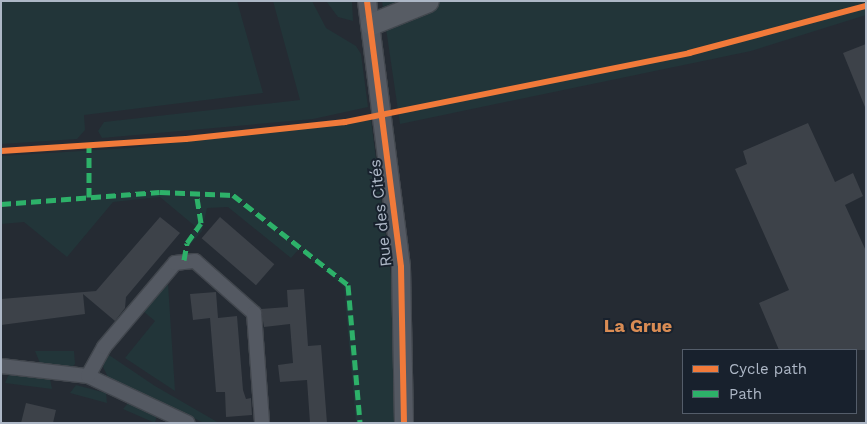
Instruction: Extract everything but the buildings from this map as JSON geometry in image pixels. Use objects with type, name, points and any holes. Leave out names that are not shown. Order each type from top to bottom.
[{"type":"main road","points":[[371,24],[428,1]]},
{"type":"street","name":"Rue des Cités","points":[[367,1],[390,158],[401,267],[404,423]]},
{"type":"street","points":[[88,376],[104,347],[175,263],[195,261],[254,313],[262,423]]},
{"type":"street","points":[[1,366],[88,376],[188,423]]},
{"type":"green space","points":[[1,1],[237,1],[263,93],[84,115],[85,130],[77,139],[1,144]]},
{"type":"green space","points":[[273,1],[312,1],[326,28],[356,46],[361,54],[368,107],[313,119],[102,138],[98,131],[104,122],[300,100]]},
{"type":"green space","points":[[326,1],[352,1],[353,21],[338,17]]},
{"type":"green space","points":[[382,1],[866,1],[866,15],[751,51],[400,124]]},
{"type":"green space","points":[[371,120],[392,284],[395,423],[356,423],[344,287],[299,249],[291,258],[228,207],[207,208],[202,231],[190,245],[185,241],[196,227],[160,197],[113,202],[67,257],[24,222],[1,224],[1,156],[130,148]]},
{"type":"green space","points":[[168,284],[175,391],[125,358],[155,321],[143,311]]},
{"type":"green space","points":[[35,351],[74,351],[75,364],[71,368],[40,363]]},
{"type":"green space","points":[[106,353],[155,386],[219,423],[204,423],[108,377],[103,367]]},
{"type":"green space","points":[[9,374],[50,379],[52,389],[5,383]]},
{"type":"green space","points":[[76,385],[106,393],[107,403],[70,393]]},
{"type":"green space","points":[[129,402],[157,415],[155,423],[123,409]]},
{"type":"marked path","points":[[89,146],[89,197]]},
{"type":"marked path","points":[[1,204],[160,192],[233,195],[348,285],[360,423]]},
{"type":"marked path","points":[[184,260],[187,243],[201,223],[196,193]]},
{"type":"cycle path","points":[[367,1],[401,267],[404,423]]},
{"type":"cycle path","points":[[1,151],[186,139],[345,122],[689,53],[866,6]]},
{"type":"district","name":"La Grue","points":[[638,326]]}]
